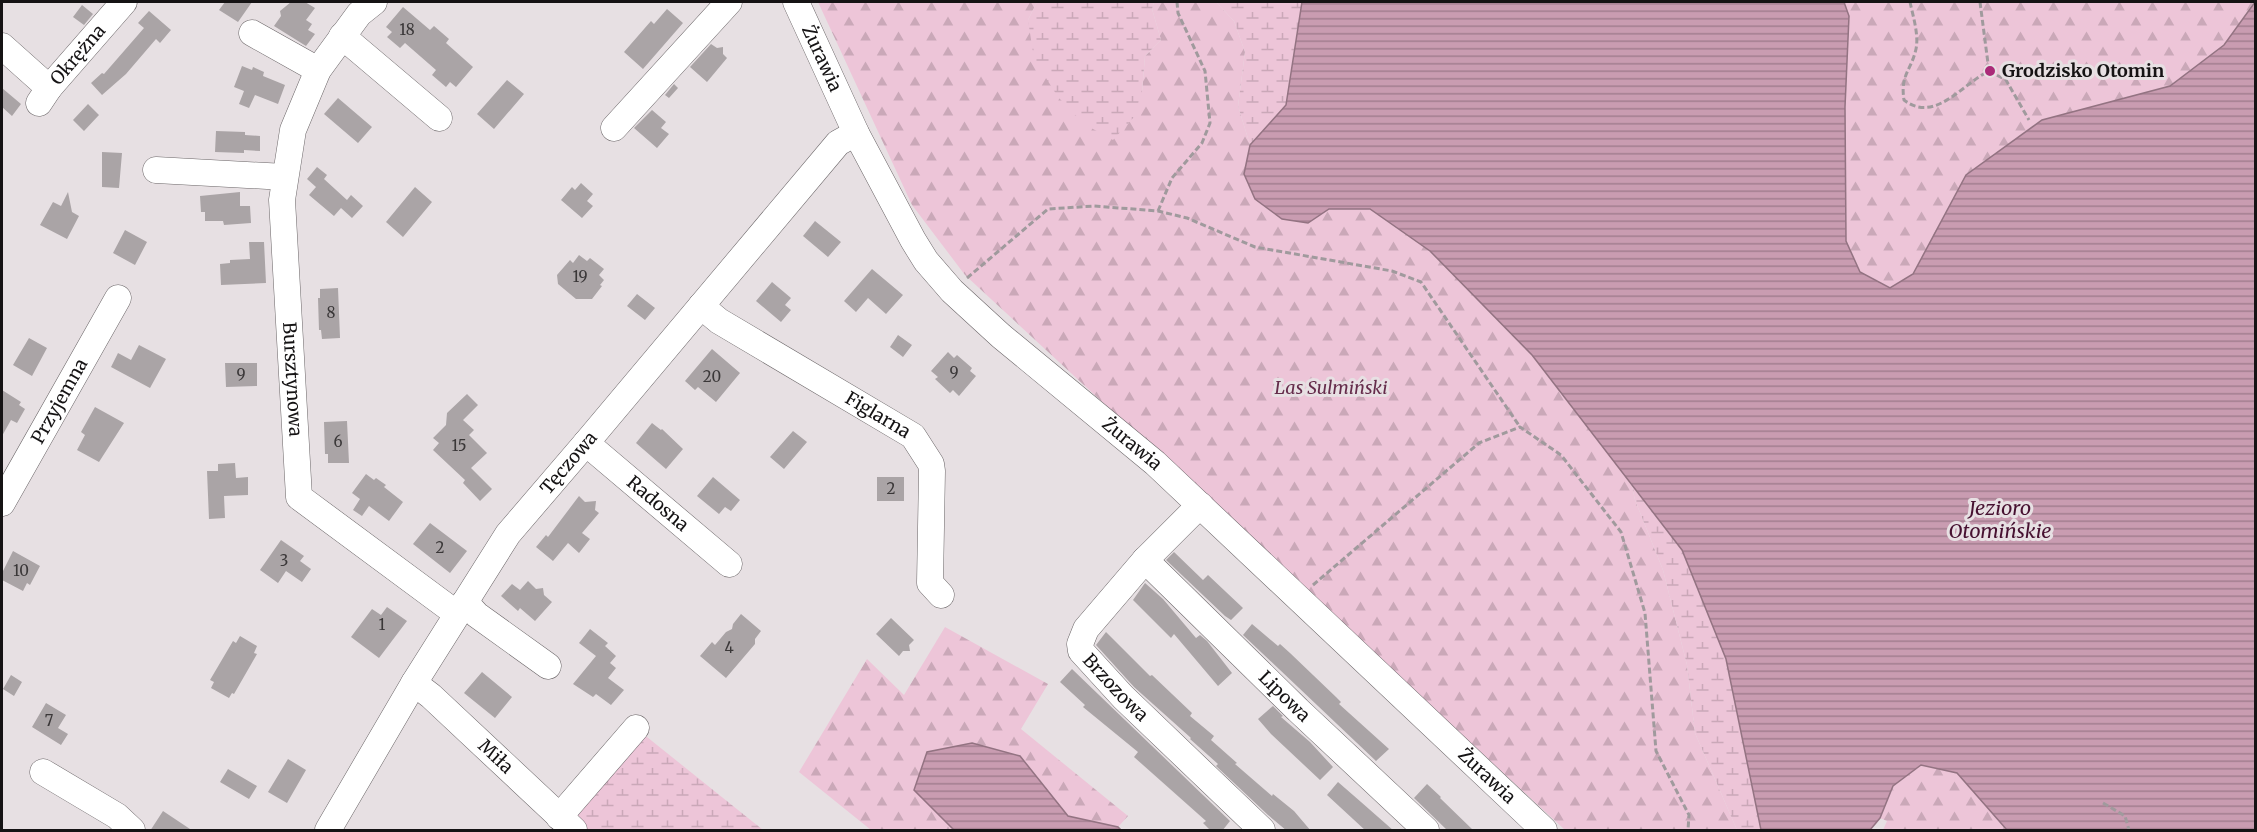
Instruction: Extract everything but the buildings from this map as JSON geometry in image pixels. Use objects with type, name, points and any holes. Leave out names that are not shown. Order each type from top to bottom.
[{"type":"street","name":"Okrężna","points":[[2,46],[44,96],[124,2]]},
{"type":"street","name":"Bursztynowa","points":[[374,2],[359,14],[318,70],[293,130],[285,177],[282,200],[299,497],[461,608]]},
{"type":"street","points":[[614,128],[729,2]]},
{"type":"street","name":"Żurawia","points":[[796,2],[856,133],[913,240],[926,261],[952,291],[1001,336],[1155,463],[1544,831]]},
{"type":"street","points":[[252,33],[318,70]]},
{"type":"street","points":[[342,36],[439,118]]},
{"type":"street","name":"Tęczowa","points":[[327,831],[414,683],[508,534],[838,143],[856,133]]},
{"type":"street","points":[[156,170],[285,177]]},
{"type":"street","name":"Przyjemna","points":[[2,503],[118,298]]},
{"type":"street","name":"Figlarna","points":[[701,306],[719,321],[914,436],[931,464],[930,583],[941,595]]},
{"type":"street","name":"Radosna","points":[[586,443],[729,564]]},
{"type":"street","name":"Brzozowa","points":[[1200,505],[1145,560],[1086,629],[1080,644],[1082,651],[1123,697],[1262,831]]},
{"type":"street","name":"Lipowa","points":[[1145,560],[1426,831]]},
{"type":"street","points":[[461,608],[479,616],[548,666]]},
{"type":"street","name":"Miła","points":[[414,683],[431,696],[567,824]]},
{"type":"street","points":[[567,824],[636,728]]},
{"type":"street","points":[[43,772],[117,816],[132,831]]},
{"type":"path","points":[[1158,211],[1172,178],[1202,143],[1210,123],[1205,71],[1178,13],[1177,2]]},
{"type":"path","points":[[1910,2],[1917,41],[1916,50],[1902,86],[1904,100],[1914,107],[1929,108],[1954,96],[1977,77],[1989,71]]},
{"type":"path","points":[[1980,2],[1989,71]]},
{"type":"path","points":[[1989,71],[2007,80],[2030,120]]},
{"type":"path","points":[[952,291],[1048,209],[1094,206],[1158,211],[1187,218],[1255,248],[1392,271],[1421,282],[1520,427],[1561,455],[1621,532],[1645,613],[1656,751],[1689,815],[1688,831]]},
{"type":"path","points":[[1298,598],[1479,442],[1520,427]]},
{"type":"path","points":[[2103,803],[2125,816],[2129,831]]},
{"type":"green space","name":"Las Sulmiński","points":[[818,2],[1037,2],[1028,20],[1142,92],[1145,56],[1161,40],[1152,9],[1154,2],[1216,2],[1234,21],[1245,52],[1238,106],[1250,145],[1244,174],[1282,219],[1308,223],[1329,209],[1370,209],[1430,251],[1532,355],[1631,482],[1635,500],[1663,570],[1687,665],[1695,733],[1737,830],[1565,830],[965,275],[912,205]]},
{"type":"green space","points":[[1037,2],[1154,2],[1152,9],[1161,40],[1145,56],[1142,92],[1134,117],[1113,140],[1084,124],[1058,97],[1034,59],[1028,20]]},
{"type":"green space","points":[[1216,2],[1302,2],[1286,105],[1250,145],[1238,106],[1245,52],[1234,21]]},
{"type":"green space","points":[[1844,2],[2254,2],[2224,45],[2170,86],[2042,120],[1966,175],[1913,274],[1890,289],[1860,272],[1846,241],[1845,107],[1849,16]]},
{"type":"green space","points":[[1631,482],[1682,550],[1726,659],[1761,830],[1737,830],[1695,733],[1687,665],[1663,570],[1635,500]]},
{"type":"green space","points":[[945,627],[1048,684],[1021,729],[1128,816],[1118,827],[1068,816],[1020,756],[954,830],[871,830],[799,772],[867,659],[904,695]]},
{"type":"green space","points":[[642,733],[763,830],[585,830],[569,817]]},
{"type":"green space","points":[[1921,765],[1957,773],[2007,830],[1883,830],[1887,821],[1880,818],[1893,786]]},
{"type":"water","name":"Jezioro Otomińskie","points":[[1302,2],[1844,2],[1849,16],[1845,107],[1846,241],[1860,272],[1890,288],[1913,274],[1966,175],[2042,120],[2170,86],[2224,45],[2255,2],[2255,830],[2007,830],[1957,773],[1921,765],[1893,786],[1880,818],[1870,830],[1761,830],[1726,659],[1682,550],[1532,355],[1430,251],[1370,209],[1329,209],[1308,223],[1282,219],[1255,199],[1244,174],[1250,145],[1286,105]]},
{"type":"water","points":[[972,743],[1020,756],[1068,816],[1118,827],[1121,830],[954,830],[914,790],[927,752]]},
{"type":"place","name":"Grodzisko Otomin","points":[[1990,71]]}]
